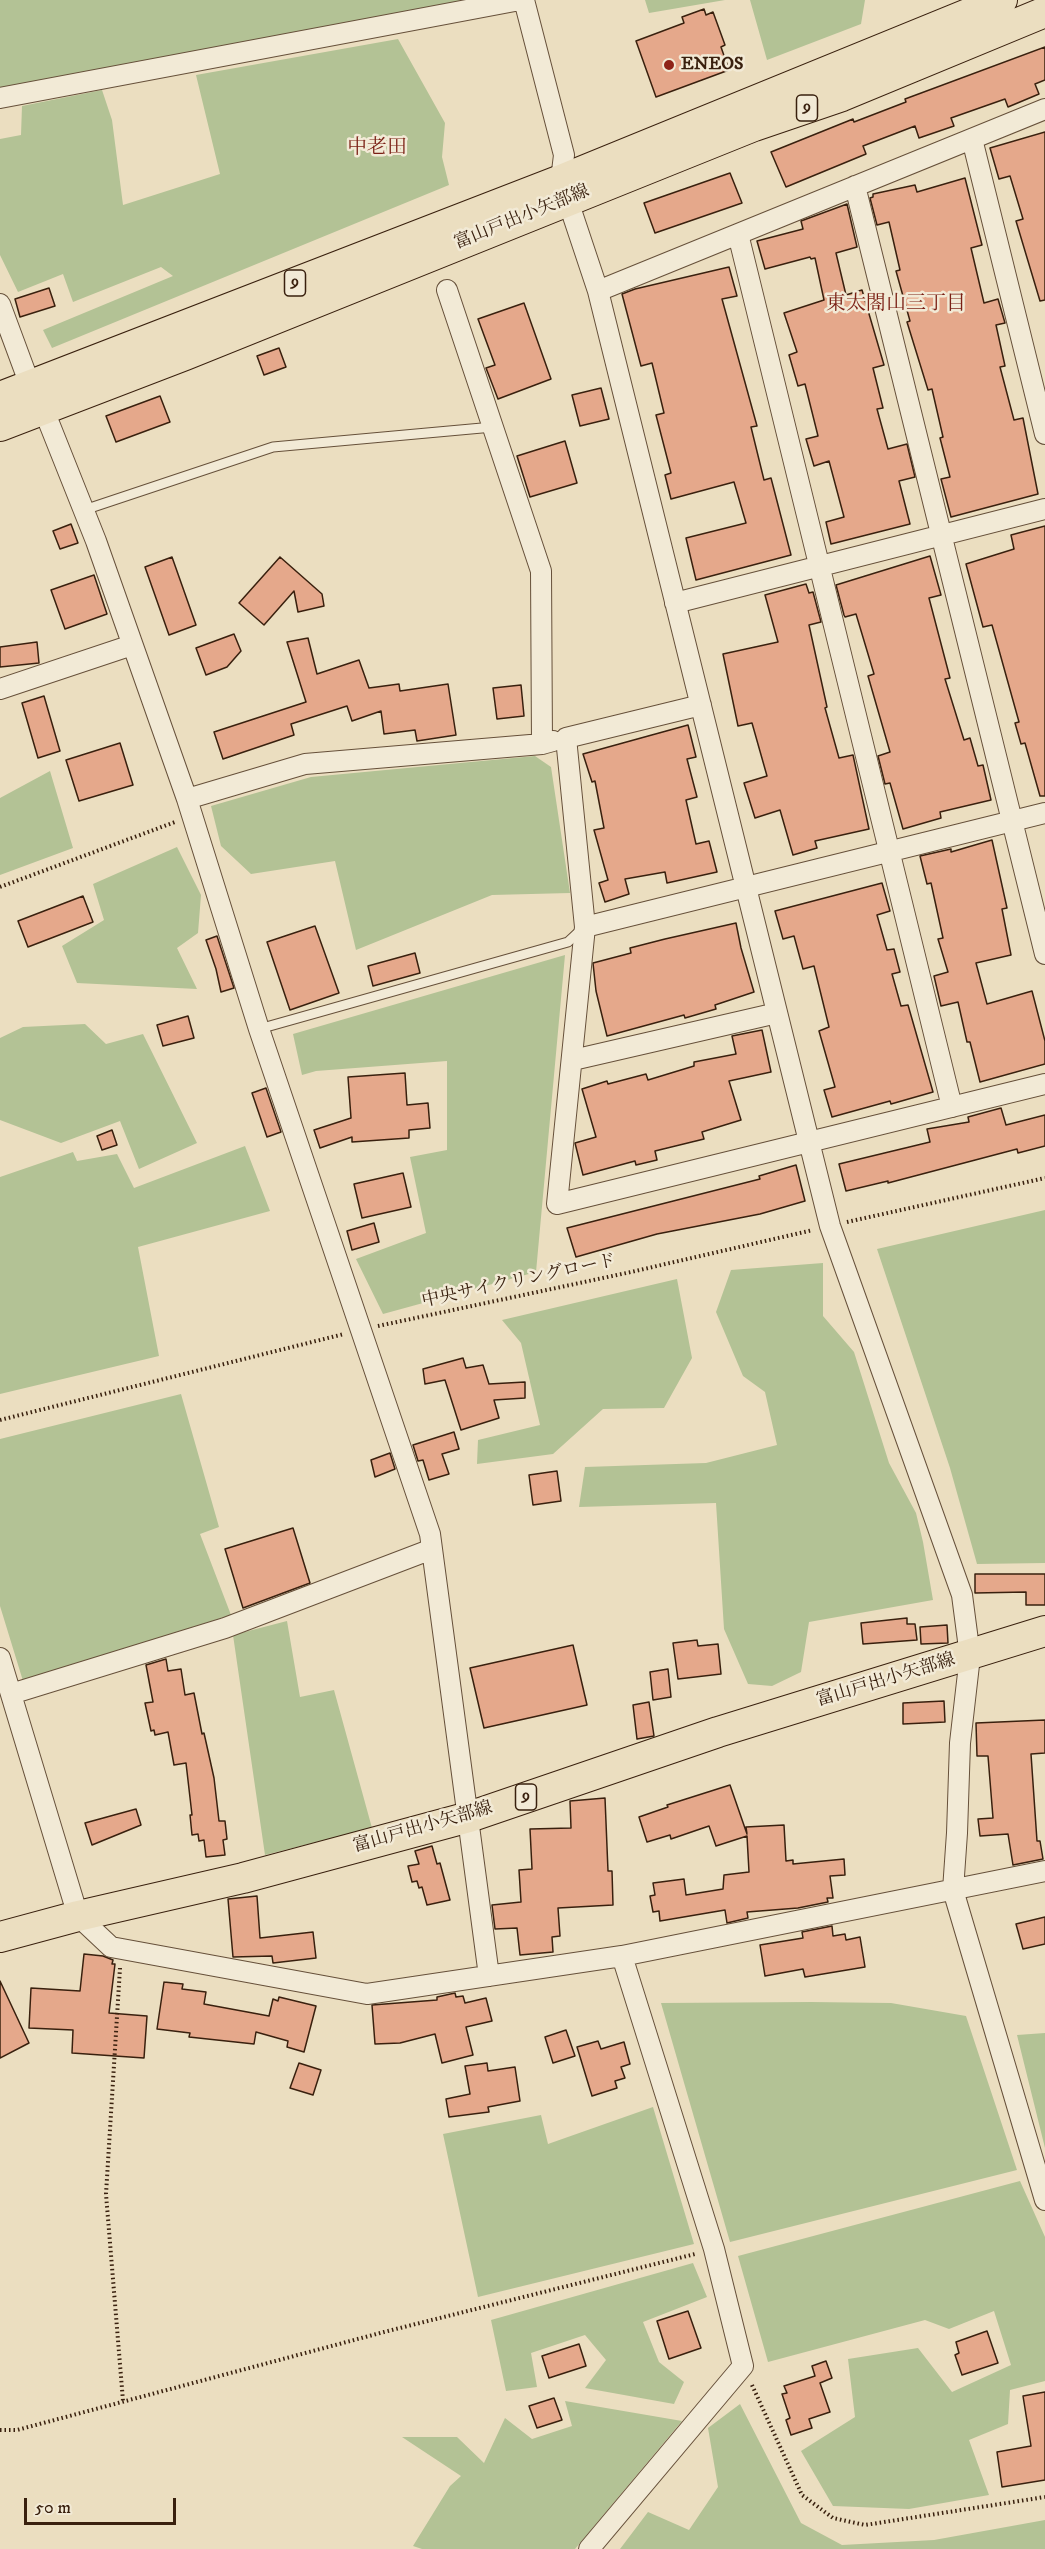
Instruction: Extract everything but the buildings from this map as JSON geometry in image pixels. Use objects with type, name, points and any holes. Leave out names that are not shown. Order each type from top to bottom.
[{"type":"main road","name":"富山戸出小矢部線","points":[[0,397],[37,397],[185,355],[1002,0]]},
{"type":"main road","name":"富山戸出小矢部線","points":[[564,190],[842,96],[1045,12]]},
{"type":"main road","name":"富山戸出小矢部線","points":[[0,426],[37,397]]},
{"type":"main road","name":"富山戸出小矢部線","points":[[4,1938],[78,1916],[243,1878],[469,1817],[718,1732],[1045,1631]]},
{"type":"street","points":[[0,98],[522,0],[564,155],[564,190],[598,291],[830,1226],[962,1595],[970,1656],[960,1743],[953,1890],[1045,2200]]},
{"type":"street","points":[[598,291],[1045,109]]},
{"type":"street","points":[[972,139],[1045,434]]},
{"type":"street","points":[[855,186],[1045,954]]},
{"type":"street","points":[[738,234],[952,1107]]},
{"type":"street","points":[[447,290],[541,571],[542,744]]},
{"type":"street","points":[[0,304],[84,510],[190,807],[259,1029],[363,1329],[430,1534],[489,1976]]},
{"type":"street","points":[[675,603],[1045,509]]},
{"type":"street","points":[[0,689],[132,645]]},
{"type":"street","points":[[190,807],[305,764],[542,744],[701,705]]},
{"type":"street","points":[[566,738],[585,927],[557,1204],[1045,1084]]},
{"type":"street","points":[[585,927],[1045,813]]},
{"type":"street","points":[[573,1060],[777,1013]]},
{"type":"street","points":[[11,1694],[225,1628],[432,1549]]},
{"type":"street","points":[[0,1658],[78,1916],[111,1947],[366,1994],[622,1956],[1045,1871]]},
{"type":"street","points":[[589,2549],[743,2366],[714,2249],[622,1956]]},
{"type":"lane","points":[[84,510],[273,447],[493,427]]},
{"type":"lane","points":[[259,1029],[568,942],[585,927]]},
{"type":"path","points":[[0,887],[190,807]]},
{"type":"path","name":"中央サイクリングロード","points":[[0,1420],[363,1329],[631,1272],[1045,1178]]},
{"type":"path","points":[[121,1949],[106,2194],[123,2402]]},
{"type":"path","points":[[0,2430],[17,2430],[384,2332],[714,2249]]},
{"type":"path","points":[[743,2366],[802,2495],[833,2518],[865,2525],[1045,2497]]},
{"type":"green space","points":[[0,0],[475,0],[0,89]]},
{"type":"green space","points":[[645,0],[725,0],[649,13]]},
{"type":"green space","points":[[750,0],[865,0],[861,24],[767,60]]},
{"type":"green space","points":[[398,39],[445,123],[442,157],[449,185],[52,348],[43,330],[173,276],[161,267],[73,302],[63,274],[18,292],[0,255],[0,139],[21,135],[22,106],[102,90],[112,120],[123,205],[220,174],[196,75]]},
{"type":"green space","points":[[535,756],[551,767],[570,893],[492,895],[356,950],[335,861],[251,874],[221,846],[211,806],[311,777]]},
{"type":"green space","points":[[50,771],[73,848],[0,875],[0,798]]},
{"type":"green space","points":[[177,847],[201,895],[198,933],[177,948],[197,989],[77,983],[62,946],[104,920],[93,884]]},
{"type":"green space","points":[[565,955],[536,1272],[383,1314],[356,1259],[426,1233],[410,1157],[447,1150],[447,1061],[316,1071],[302,1075],[293,1034]]},
{"type":"green space","points":[[85,1024],[106,1044],[143,1034],[197,1143],[139,1169],[120,1121],[61,1143],[0,1120],[0,1038],[23,1027]]},
{"type":"green space","points":[[245,1146],[270,1211],[138,1247],[159,1356],[0,1394],[0,1177],[73,1152],[77,1161],[117,1154],[134,1188]]},
{"type":"green space","points":[[1045,1210],[1045,1563],[977,1564],[950,1468],[877,1249]]},
{"type":"green space","points":[[823,1263],[823,1316],[854,1352],[889,1463],[916,1513],[933,1600],[809,1622],[801,1672],[772,1686],[748,1684],[724,1629],[716,1503],[579,1507],[585,1467],[706,1463],[777,1445],[765,1392],[743,1376],[716,1312],[731,1270]]},
{"type":"green space","points":[[677,1279],[692,1358],[664,1408],[603,1409],[553,1454],[477,1464],[478,1440],[540,1425],[521,1343],[502,1320]]},
{"type":"green space","points":[[181,1394],[219,1527],[200,1534],[231,1615],[23,1681],[0,1606],[0,1439]]},
{"type":"green space","points":[[287,1621],[300,1697],[334,1690],[372,1828],[265,1855],[233,1635]]},
{"type":"green space","points":[[661,2003],[891,2003],[966,2016],[1017,2170],[730,2242]]},
{"type":"green space","points":[[1045,2033],[1045,2148],[1017,2035]]},
{"type":"green space","points":[[653,2107],[694,2244],[478,2297],[443,2134],[541,2115],[548,2144]]},
{"type":"green space","points":[[1020,2181],[1045,2237],[1045,2381],[1010,2390],[1008,2424],[969,2440],[989,2495],[909,2509],[833,2506],[801,2451],[855,2417],[848,2359],[918,2348],[952,2392],[1011,2365],[994,2311],[949,2329],[925,2320],[768,2362],[738,2256]]},
{"type":"green space","points":[[693,2263],[707,2297],[643,2322],[659,2362],[684,2382],[674,2404],[585,2388],[606,2360],[585,2335],[531,2353],[537,2387],[506,2391],[491,2320]]},
{"type":"green space","points":[[565,2401],[682,2421],[575,2549],[422,2549],[413,2546],[450,2486],[461,2476],[402,2437],[457,2437],[484,2463],[505,2418],[532,2439],[572,2426]]},
{"type":"green space","points":[[740,2404],[801,2523],[842,2545],[934,2540],[1045,2520],[1045,2549],[620,2549],[648,2512],[689,2530],[718,2487],[708,2428]]},
{"type":"place","name":"ENEOS","points":[[669,65]]},
{"type":"district","name":"中老田","points":[[377,149]]},
{"type":"district","name":"東太閤山三丁目","points":[[896,305]]}]
